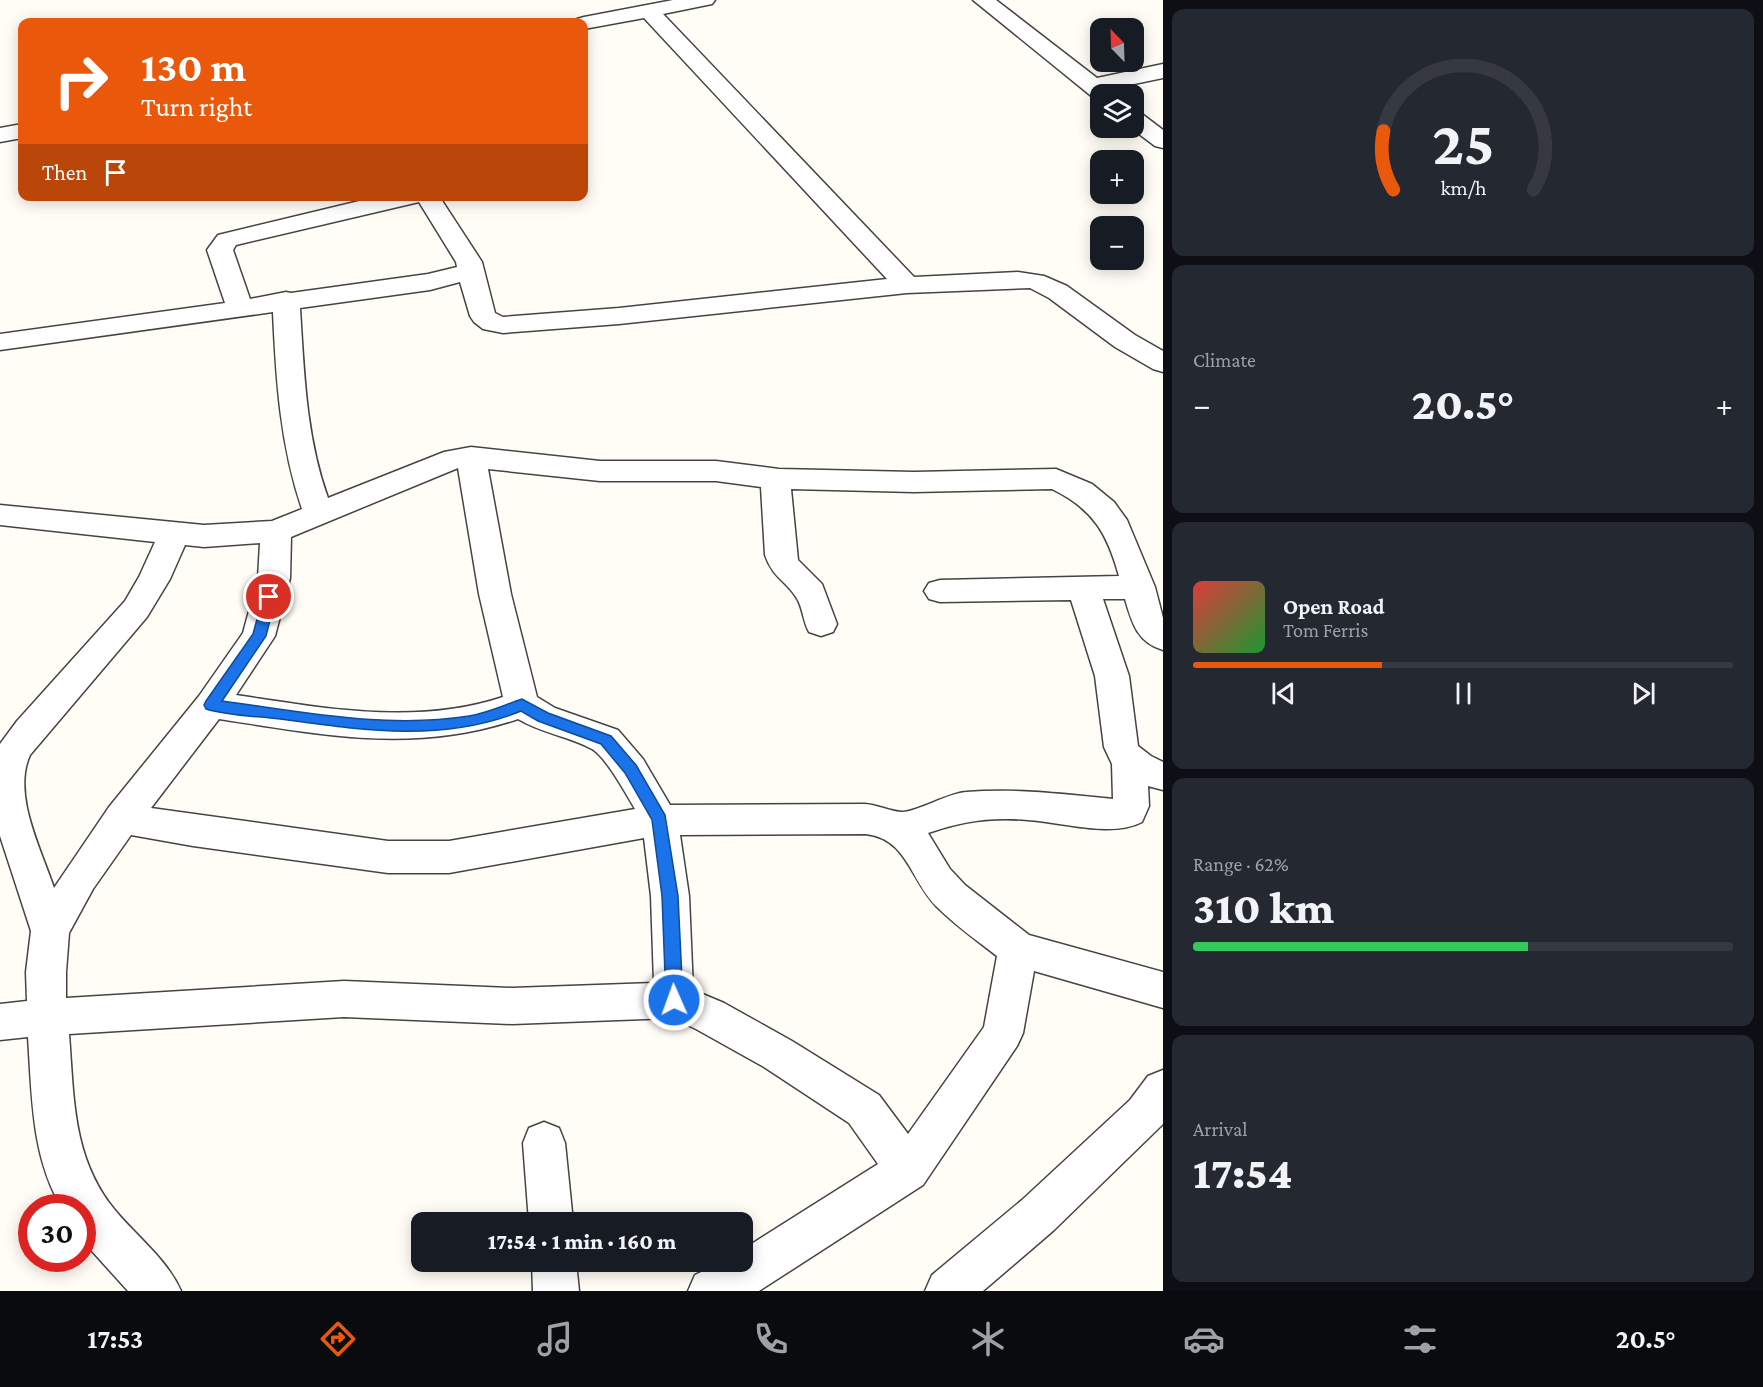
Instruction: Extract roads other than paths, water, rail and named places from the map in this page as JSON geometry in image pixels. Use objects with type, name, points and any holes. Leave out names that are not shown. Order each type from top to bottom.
[{"type":"street","points":[[588,22],[705,0]]},
{"type":"street","points":[[983,0],[1090,84]]},
{"type":"street","points":[[649,11],[907,285]]},
{"type":"street","points":[[1118,84],[1163,71]]},
{"type":"street","points":[[1144,126],[1163,141]]},
{"type":"street","points":[[0,135],[18,132]]},
{"type":"street","points":[[240,308],[220,250],[227,240],[392,201]]},
{"type":"street","points":[[430,201],[469,262],[483,316],[503,325],[619,316],[907,285],[998,280],[1035,281],[1058,292],[1125,341],[1163,363]]},
{"type":"street","points":[[0,342],[286,300],[430,282],[470,271]]},
{"type":"street","points":[[286,300],[295,417],[302,461],[319,514]]},
{"type":"street","points":[[471,457],[495,594],[522,705],[543,717],[606,740],[630,769],[660,820],[670,896],[674,1000]]},
{"type":"street","points":[[0,515],[204,536],[276,531],[454,459],[471,457],[600,471],[716,471],[775,478],[914,482],[1047,479],[1063,481],[1081,491],[1103,509],[1112,520],[1123,541],[1148,622],[1152,630],[1163,638]]},
{"type":"street","points":[[775,478],[781,555],[784,564],[792,574],[812,592],[821,624]]},
{"type":"street","points":[[158,1291],[99,1224],[75,1189],[62,1155],[55,1120],[47,1017],[46,972],[50,931],[80,878],[122,818],[211,705],[259,636],[274,578],[276,531]]},
{"type":"street","points":[[50,931],[5,796],[7,766],[16,747],[29,731],[136,609],[154,579],[174,534]]},
{"type":"street","points":[[940,591],[1139,587]]},
{"type":"street","points":[[899,828],[961,807],[986,805],[1027,805],[1123,815],[1129,812],[1131,806],[1130,762],[1121,747],[1112,676],[1083,588]]},
{"type":"street","points":[[211,705],[360,725],[411,727],[470,722],[495,716],[522,705]]},
{"type":"street","points":[[1130,762],[1163,776]]},
{"type":"street","points":[[122,818],[193,831],[388,857],[420,858],[449,857],[660,820],[865,819],[891,823],[899,828],[919,850],[942,887],[988,927],[1018,949],[1163,990]]},
{"type":"street","points":[[711,1291],[748,1272],[909,1170],[1003,1033],[1018,949]]},
{"type":"street","points":[[0,1022],[47,1017],[344,999],[512,1006],[674,1000],[710,1016],[778,1054],[864,1109],[909,1170]]},
{"type":"street","points":[[948,1291],[1038,1215],[1145,1114],[1163,1090]]},
{"type":"street","points":[[544,1143],[550,1212]]},
{"type":"street","points":[[555,1272],[556,1291]]}]
